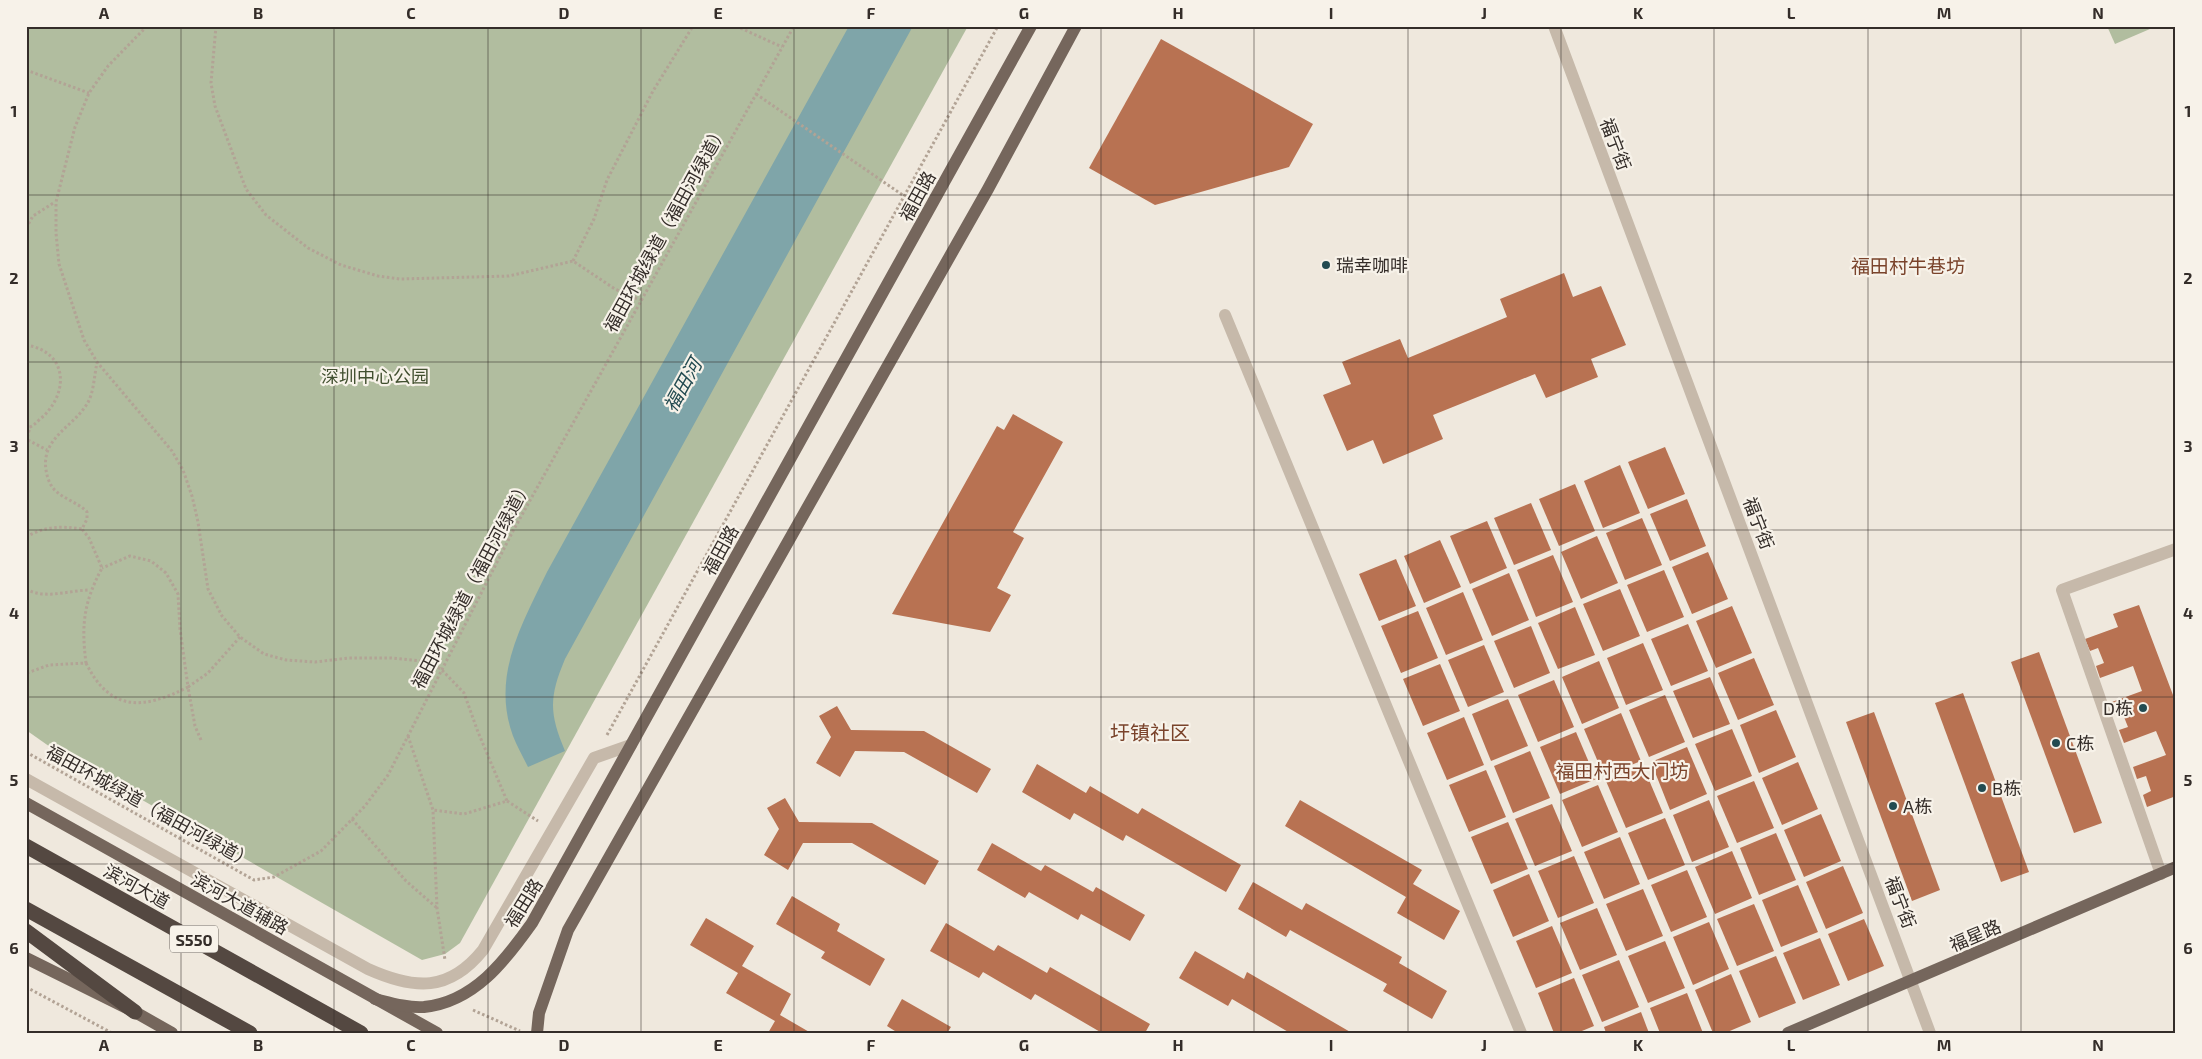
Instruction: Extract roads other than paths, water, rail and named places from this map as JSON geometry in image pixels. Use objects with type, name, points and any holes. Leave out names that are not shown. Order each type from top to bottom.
[{"type":"highway","name":"滨河大道","points":[[26,846],[361,1033]]},
{"type":"highway","points":[[26,909],[250,1033]]},
{"type":"highway","points":[[26,931],[135,1012]]},
{"type":"main road","name":"福田路","points":[[375,999],[404,1006],[422,1007],[443,1004],[464,995],[497,968],[532,923],[1031,26]]},
{"type":"main road","points":[[538,1033],[539,1013],[568,930],[992,182],[1076,26]]},
{"type":"main road","name":"滨河大道辅路","points":[[26,803],[437,1033]]},
{"type":"main road","name":"福星路","points":[[1788,1033],[2176,867]]},
{"type":"main road","points":[[26,958],[135,1012],[172,1033]]},
{"type":"street","name":"福宁街","points":[[1554,26],[1930,1033]]},
{"type":"street","points":[[1225,315],[1521,1033]]},
{"type":"street","points":[[2161,874],[2062,590],[2176,549]]},
{"type":"street","points":[[26,779],[368,969],[393,980],[413,984],[430,983],[453,977],[472,964],[483,950],[594,758],[631,745]]},
{"type":"water","name":"福田河","points":[[849,26],[913,26],[565,659],[556,684],[553,705],[556,726],[565,751],[528,767],[513,736],[507,714],[507,671],[519,631],[547,572]]},
{"type":"place","name":"瑞幸咖啡","points":[[1326,265]]},
{"type":"place","name":"D栋","points":[[2143,708]]},
{"type":"place","name":"C栋","points":[[2056,743]]},
{"type":"place","name":"B栋","points":[[1982,788]]},
{"type":"place","name":"A栋","points":[[1893,806]]},
{"type":"district","name":"福田村牛巷坊","points":[[1908,265]]},
{"type":"district","name":"圩镇社区","points":[[1150,732]]},
{"type":"district","name":"福田村西大门坊","points":[[1622,770]]},
{"type":"park label","name":"深圳中心公园","points":[[375,376]]}]
